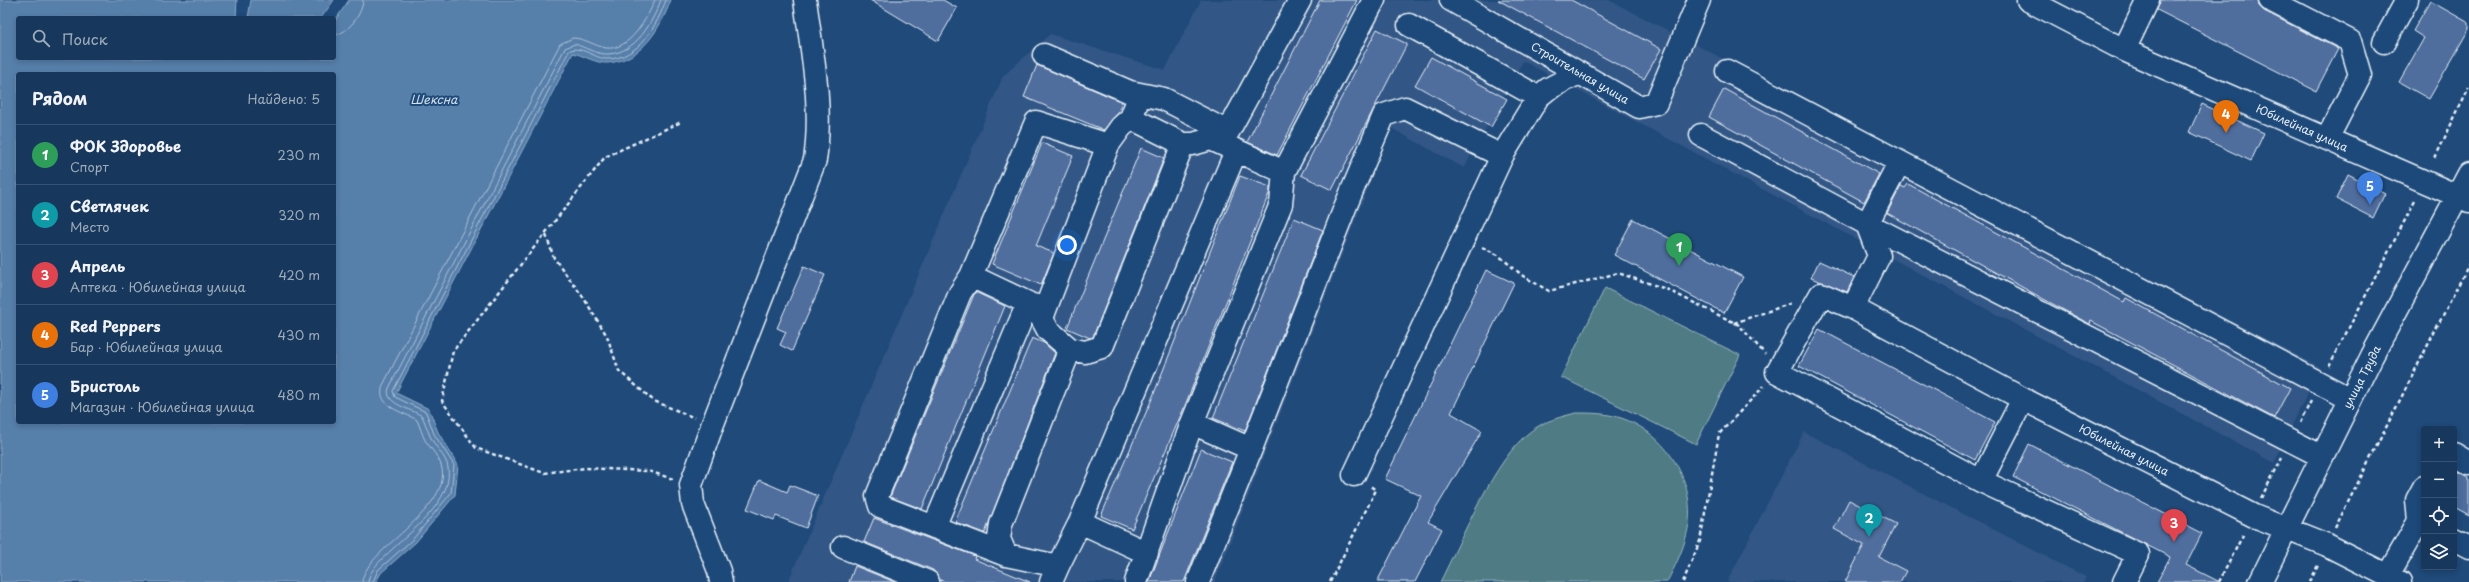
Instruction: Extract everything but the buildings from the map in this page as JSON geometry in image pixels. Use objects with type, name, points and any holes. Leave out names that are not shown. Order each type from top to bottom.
[{"type":"street","points":[[721,582],[720,572],[693,504],[691,485],[712,426],[815,160],[819,130],[818,95],[805,0]]},
{"type":"street","points":[[1108,145],[1036,122],[971,276],[960,294],[877,496],[880,506],[1055,574],[1080,522],[1225,141],[1300,0]]},
{"type":"street","points":[[1136,582],[1192,423],[1281,204],[1284,172],[1374,0]]},
{"type":"street","name":"Строительная улица","points":[[1451,0],[1639,107],[1656,103],[1699,0]]},
{"type":"street","name":"Юбилейная улица","points":[[2028,0],[2124,50],[2463,198]]},
{"type":"street","points":[[2124,50],[2148,0]]},
{"type":"street","points":[[2270,0],[2350,41],[2360,75],[2327,139]]},
{"type":"street","points":[[2384,42],[2407,0]]},
{"type":"street","points":[[1409,25],[1538,97]]},
{"type":"street","points":[[1044,55],[1139,94],[1164,99],[1225,141],[1284,172]]},
{"type":"street","points":[[1727,71],[1899,163],[2350,399]]},
{"type":"street","points":[[1354,475],[1502,156],[1538,97],[1548,88],[1579,72]]},
{"type":"street","points":[[934,527],[1037,306],[1108,145],[1121,126],[1131,118],[1139,94]]},
{"type":"street","points":[[1198,582],[1346,205],[1384,115],[1405,108],[1502,156]]},
{"type":"street","points":[[1131,118],[1184,144],[1225,141]]},
{"type":"street","points":[[1701,135],[1867,224],[2321,456]]},
{"type":"street","points":[[971,276],[1037,306],[1048,330],[1070,349],[1086,352],[1102,347],[1184,144]]},
{"type":"street","points":[[1854,308],[1879,256],[1867,224],[1899,163]]},
{"type":"street","name":"улица Труда","points":[[2260,582],[2350,399],[2463,198],[2469,174]]},
{"type":"street","points":[[1821,294],[1777,372],[1981,481],[2138,554],[2124,582]]},
{"type":"street","name":"Юбилейная улица","points":[[1821,294],[1854,308],[2022,399],[2254,516],[2327,545],[2394,579]]},
{"type":"street","points":[[1006,555],[999,539],[1001,524],[1070,349]]},
{"type":"street","points":[[1981,481],[2022,399]]},
{"type":"street","points":[[1192,423],[1251,449]]},
{"type":"street","points":[[2457,456],[2469,462]]},
{"type":"street","points":[[2421,493],[2417,500],[2421,518]]},
{"type":"street","points":[[1080,522],[1147,553]]},
{"type":"street","points":[[2394,579],[2421,524]]},
{"type":"street","points":[[2457,541],[2469,547]]},
{"type":"street","points":[[843,547],[928,582]]},
{"type":"path","points":[[2435,158],[2469,88]]},
{"type":"path","points":[[681,122],[605,158],[454,351],[442,401],[476,448],[544,473],[584,468],[648,471],[691,485]]},
{"type":"path","points":[[545,234],[554,258],[583,297],[607,336],[619,371],[654,401],[712,426]]},
{"type":"path","points":[[1464,237],[1498,255],[1523,276],[1549,291],[1618,273],[1666,290],[1739,325],[1765,355],[1777,372],[1719,434],[1700,541],[1683,582]]},
{"type":"path","points":[[2310,582],[2327,545],[2469,264]]},
{"type":"path","points":[[1734,323],[1821,294]]},
{"type":"path","points":[[1330,582],[1376,490],[1354,475]]},
{"type":"shaded area","points":[[1201,0],[1609,0],[2320,367],[2274,463],[1523,61],[1464,168],[1391,128],[1215,582],[788,582],[1003,76],[1050,34],[1165,70]]},
{"type":"shaded area","points":[[1804,432],[2086,577],[2084,582],[1727,582]]},
{"type":"green space","points":[[1605,288],[1740,355],[1696,444],[1561,377]]},
{"type":"green space","points":[[1576,413],[1606,414],[1624,419],[1640,427],[1655,438],[1668,451],[1678,466],[1685,483],[1689,501],[1689,519],[1682,549],[1667,582],[1440,582],[1492,479],[1518,443],[1531,431],[1541,425]]},
{"type":"water","name":"Шексна","points":[[0,0],[237,0],[236,16],[16,16],[16,60],[336,60],[336,19],[349,0],[671,0],[667,11],[655,32],[640,49],[631,56],[620,61],[604,63],[573,53],[396,393],[429,409],[438,432],[458,465],[455,495],[416,542],[381,573],[376,582],[0,582]]},
{"type":"water","points":[[251,0],[334,0],[322,16],[248,16]]},
{"type":"place","name":"Red Peppers","points":[[2226,133]]},
{"type":"place","name":"Бристоль","points":[[2370,205]]},
{"type":"place","name":"ФОК Здоровье","points":[[1679,266]]},
{"type":"place","name":"Светлячек","points":[[1869,537]]},
{"type":"place","name":"Апрель","points":[[2174,542]]}]
